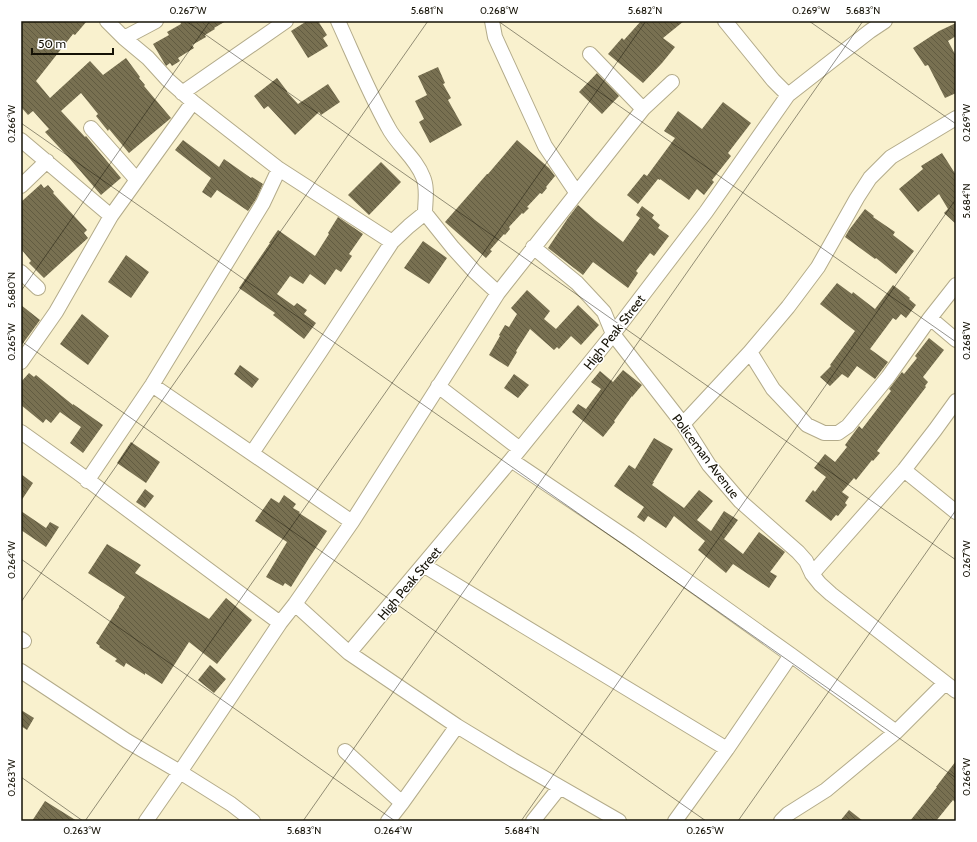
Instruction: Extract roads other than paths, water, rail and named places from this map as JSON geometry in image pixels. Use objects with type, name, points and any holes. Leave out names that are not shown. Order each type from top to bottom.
[{"type":"street","points":[[107,21],[124,38],[148,58],[168,80],[192,102],[279,169],[392,242]]},
{"type":"street","points":[[124,38],[156,21]]},
{"type":"street","points":[[182,93],[286,21]]},
{"type":"street","points":[[338,21],[388,128],[419,168],[424,178],[425,213],[453,248],[474,271],[498,293]]},
{"type":"street","points":[[492,21],[495,37],[545,146],[576,192]]},
{"type":"street","points":[[725,21],[773,80],[788,95]]},
{"type":"street","name":"High Peak Street","points":[[349,654],[511,460],[613,334],[706,212],[788,95],[867,26],[886,21]]},
{"type":"street","points":[[590,54],[643,109]]},
{"type":"street","points":[[146,821],[280,623],[352,522],[498,293],[576,192],[643,109],[672,82]]},
{"type":"street","points":[[21,362],[56,312],[111,216],[192,102]]},
{"type":"street","points":[[683,424],[750,352],[788,307],[818,267],[870,178],[891,158],[956,118]]},
{"type":"street","points":[[91,128],[137,180]]},
{"type":"street","points":[[21,140],[111,216]]},
{"type":"street","points":[[21,186],[47,161]]},
{"type":"street","points":[[87,481],[152,385],[263,203],[279,169]]},
{"type":"street","points":[[252,453],[392,242],[425,213]]},
{"type":"street","name":"Policeman Avenue","points":[[534,246],[577,284],[604,312],[613,334],[683,424],[709,465],[740,502],[798,552],[806,561],[812,574],[831,594],[951,687]]},
{"type":"street","points":[[21,272],[38,288]]},
{"type":"street","points":[[750,352],[773,389],[807,425],[824,433],[838,433],[848,426],[888,377],[930,318],[956,285]]},
{"type":"street","points":[[930,318],[956,340]]},
{"type":"street","points":[[152,385],[352,522]]},
{"type":"street","points":[[438,386],[520,449]]},
{"type":"street","points":[[812,574],[904,470],[956,401]]},
{"type":"street","points":[[21,432],[280,623]]},
{"type":"street","points":[[511,460],[630,540],[792,655],[896,732]]},
{"type":"street","points":[[904,470],[956,512]]},
{"type":"street","points":[[423,565],[727,749]]},
{"type":"street","points":[[295,604],[349,654],[458,726],[513,760],[619,821]]},
{"type":"street","points":[[675,821],[792,655]]},
{"type":"street","points":[[21,671],[127,741],[231,804],[253,821]]},
{"type":"street","points":[[781,821],[788,814],[826,790],[951,687]]},
{"type":"street","points":[[388,821],[458,726]]},
{"type":"street","points":[[345,751],[402,803]]},
{"type":"street","points":[[533,821],[560,787]]}]
